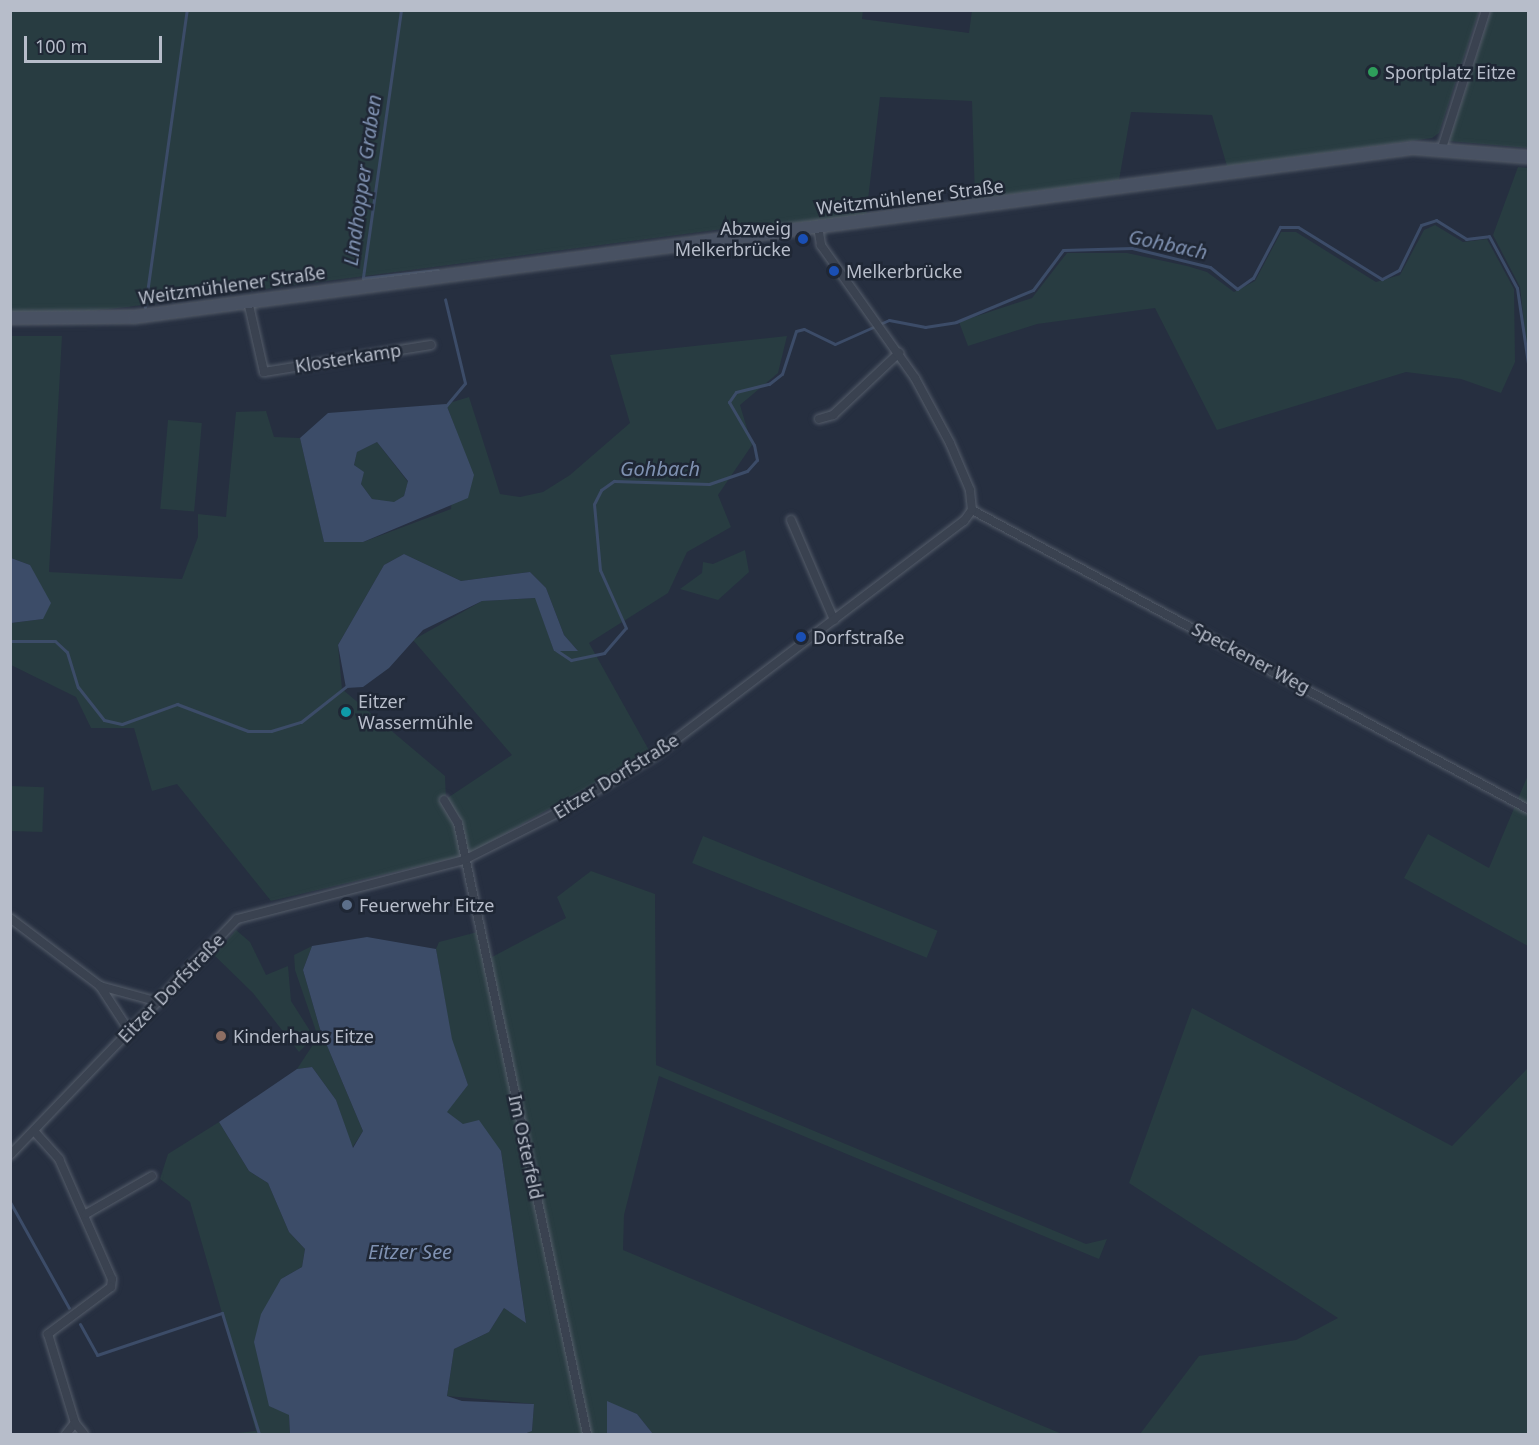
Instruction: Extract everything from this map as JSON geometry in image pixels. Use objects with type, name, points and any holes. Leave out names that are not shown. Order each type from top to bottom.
[{"type":"street","points":[[1442,148],[1486,10]]},
{"type":"street","name":"Weitzmühlener Straße","points":[[10,318],[111,319],[1369,153],[1442,148],[1528,157]]},
{"type":"street","points":[[818,227],[821,245],[899,353],[950,443],[970,490],[972,510]]},
{"type":"street","name":"Klosterkamp","points":[[248,301],[264,372],[431,345]]},
{"type":"street","points":[[819,419],[833,416],[899,353]]},
{"type":"street","name":"Eitzer Dorfstraße","points":[[10,1155],[237,919],[464,860],[654,756],[834,620],[972,510]]},
{"type":"street","name":"Speckener Weg","points":[[972,510],[1528,808]]},
{"type":"street","points":[[791,520],[834,620]]},
{"type":"street","name":"Im Osterfeld","points":[[444,800],[458,823],[587,1434]]},
{"type":"street","points":[[10,918],[100,986],[130,1032]]},
{"type":"street","points":[[100,986],[159,1002]]},
{"type":"street","points":[[34,1131],[59,1159],[86,1214],[111,1287],[52,1327],[47,1341],[75,1423],[84,1434]]},
{"type":"street","points":[[86,1214],[152,1176]]},
{"type":"street","points":[[66,1434],[75,1423]]},
{"type":"green space","points":[[863,10],[862,19],[969,33],[972,10],[1479,11],[1439,133],[1432,138],[1227,166],[1212,115],[1131,112],[1119,180],[975,199],[972,101],[880,97],[866,217],[731,228],[127,307],[44,316],[11,314],[10,11]]},
{"type":"green space","points":[[1491,11],[1528,11],[1528,148],[1449,141]]},
{"type":"green space","points":[[1518,167],[1528,168],[1528,359],[1520,287],[1493,235]]},
{"type":"green space","points":[[1435,225],[1463,242],[1487,239],[1514,289],[1515,362],[1501,393],[1461,379],[1406,372],[1217,430],[1155,308],[1037,324],[968,346],[959,322],[1032,298],[1067,253],[1127,253],[1187,266],[1207,272],[1234,292],[1255,281],[1281,232],[1296,232],[1376,282],[1400,275],[1424,230]]},
{"type":"green space","points":[[11,336],[62,336],[49,572],[182,579],[198,537],[198,514],[226,517],[236,412],[266,411],[274,437],[300,438],[324,541],[363,542],[451,509],[456,430],[446,404],[469,397],[500,494],[520,497],[543,492],[570,475],[630,423],[610,355],[787,336],[778,373],[740,405],[752,445],[718,495],[731,527],[687,552],[668,593],[589,643],[650,752],[467,855],[271,901],[177,784],[152,791],[134,728],[91,728],[76,697],[11,665],[11,623],[43,619],[30,565],[11,558]],"holes":[[[404,554],[461,581],[530,572],[546,588],[564,635],[577,650],[554,651],[536,598],[482,601],[413,640],[512,755],[446,799],[445,776],[342,689],[338,645],[384,565]]]},
{"type":"green space","points":[[168,420],[202,423],[194,512],[160,509]]},
{"type":"green space","points":[[377,442],[408,482],[404,496],[394,503],[372,499],[361,484],[363,472],[354,465],[357,452]]},
{"type":"green space","points":[[745,550],[749,572],[718,600],[680,589],[702,573],[703,562],[713,564]]},
{"type":"green space","points":[[1528,775],[1528,946],[1404,878],[1428,834],[1489,868]]},
{"type":"green space","points":[[11,786],[44,787],[42,832],[10,831]]},
{"type":"green space","points":[[703,836],[938,931],[927,958],[692,863]]},
{"type":"green space","points":[[591,871],[655,894],[656,1065],[1086,1244],[1107,1239],[1099,1259],[659,1076],[624,1215],[623,1250],[1062,1434],[653,1434],[637,1414],[607,1402],[607,1434],[524,1434],[532,1431],[534,1404],[447,1396],[454,1349],[489,1332],[504,1308],[526,1322],[501,1151],[446,1112],[468,1085],[451,1039],[436,949],[439,942],[485,930],[492,957],[566,918],[557,897]]},
{"type":"green space","points":[[236,930],[250,942],[266,975],[288,966],[291,1001],[314,1037],[299,1052],[253,993],[214,955]]},
{"type":"green space","points":[[312,946],[303,970],[320,1029],[363,1131],[352,1148],[336,1100],[312,1067],[297,1069],[318,1037],[295,970],[294,955]]},
{"type":"green space","points":[[1192,1008],[1452,1146],[1528,1068],[1528,1434],[1140,1434],[1199,1356],[1296,1340],[1338,1318],[1129,1183]]},
{"type":"green space","points":[[219,1122],[249,1171],[268,1183],[289,1232],[305,1249],[302,1267],[281,1279],[290,1434],[228,1434],[256,1431],[190,1202],[160,1179],[168,1154]]},
{"type":"water","points":[[446,404],[474,475],[468,498],[363,542],[324,542],[300,438],[328,413]],"holes":[[[377,442],[408,481],[404,496],[394,502],[372,499],[361,484],[364,472],[354,465],[357,452]]]},
{"type":"water","points":[[404,554],[461,581],[530,572],[546,588],[564,635],[578,651],[554,651],[535,598],[482,601],[423,630],[389,668],[363,687],[346,688],[338,645],[384,565]]},
{"type":"water","points":[[11,558],[30,565],[51,603],[43,619],[11,623]]},
{"type":"water","name":"Eitzer See","points":[[367,937],[436,949],[452,1039],[468,1085],[447,1112],[463,1124],[479,1120],[501,1151],[526,1323],[504,1308],[489,1332],[454,1349],[447,1396],[462,1401],[534,1404],[532,1431],[524,1434],[290,1434],[289,1415],[269,1406],[254,1342],[261,1314],[281,1279],[302,1267],[305,1249],[289,1232],[268,1183],[249,1171],[219,1122],[297,1069],[312,1067],[336,1100],[353,1148],[363,1131],[320,1029],[303,970],[312,946]]},
{"type":"water","points":[[607,1401],[637,1414],[653,1434],[607,1434]]},
{"type":"waterway","points":[[145,307],[187,10]]},
{"type":"waterway","name":"Lindhopper Graben","points":[[401,10],[363,278],[438,270]]},
{"type":"waterway","name":"Gohbach","points":[[556,650],[571,660],[604,653],[626,628],[600,570],[594,504],[601,490],[614,481],[709,484],[747,471],[757,460],[754,445],[729,402],[736,392],[769,384],[782,374],[796,331],[804,329],[835,344],[889,320],[925,327],[956,322],[1033,290],[1063,250],[1132,248],[1210,267],[1237,289],[1253,278],[1280,227],[1298,227],[1382,279],[1399,270],[1421,225],[1436,220],[1466,239],[1489,236],[1517,288],[1528,363]]},
{"type":"waterway","name":"Lindhopper Graben","points":[[445,299],[465,383],[445,407]]},
{"type":"waterway","name":"Gohbach","points":[[10,641],[55,641],[67,652],[78,687],[104,720],[122,724],[177,704],[248,731],[271,731],[301,722],[348,685]]},
{"type":"waterway","points":[[10,1202],[69,1308]]},
{"type":"waterway","points":[[80,1324],[97,1355],[222,1313],[259,1434]]},
{"type":"place","name":"Sportplatz Eitze","points":[[1373,72]]},
{"type":"place","name":"Abzweig Melkerbrücke","points":[[803,239]]},
{"type":"place","name":"Melkerbrücke","points":[[834,271]]},
{"type":"place","name":"Dorfstraße","points":[[801,637]]},
{"type":"place","name":"Eitzer Wassermühle","points":[[346,712]]},
{"type":"place","name":"Feuerwehr Eitze","points":[[347,905]]},
{"type":"place","name":"Kinderhaus Eitze","points":[[221,1036]]}]
